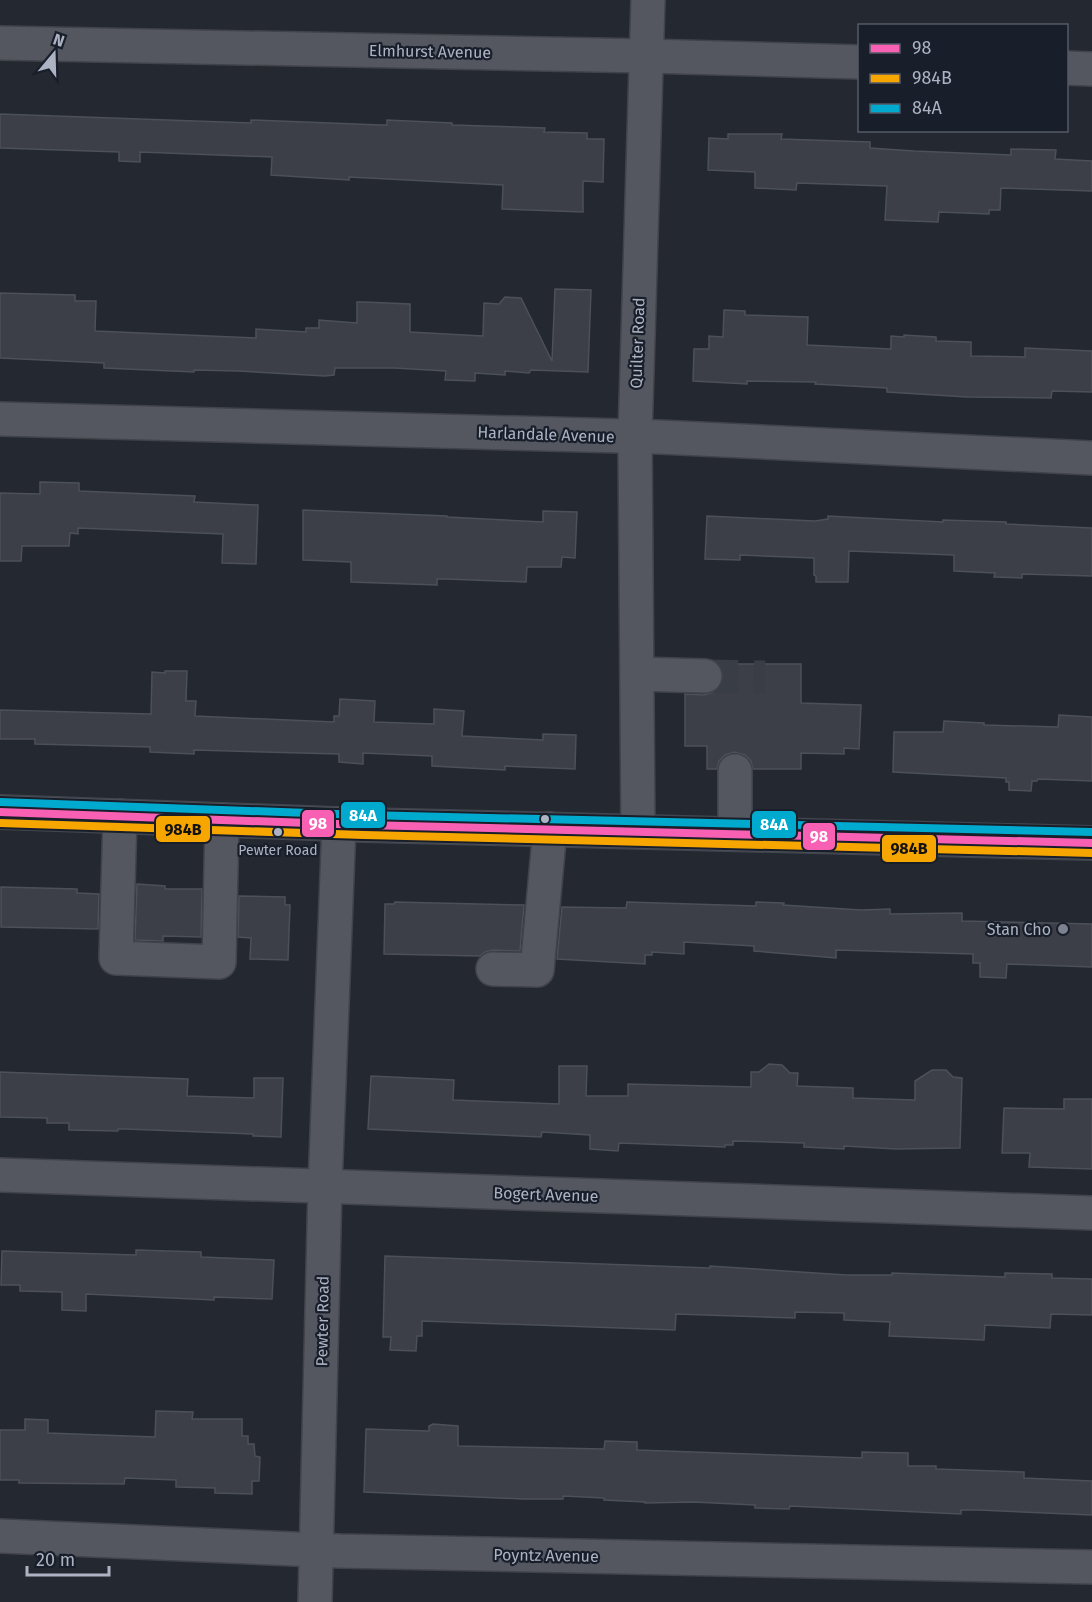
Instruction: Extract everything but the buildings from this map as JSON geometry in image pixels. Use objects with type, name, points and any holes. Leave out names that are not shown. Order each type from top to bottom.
[{"type":"main road","points":[[0,812],[339,824],[1092,843]]},
{"type":"street","name":"Quilter Road","points":[[638,831],[634,437],[648,0]]},
{"type":"street","name":"Elmhurst Avenue","points":[[0,43],[858,62]]},
{"type":"street","points":[[1068,68],[1092,69]]},
{"type":"street","name":"Harlandale Avenue","points":[[0,419],[634,437],[1092,458]]},
{"type":"street","points":[[637,674],[705,676]]},
{"type":"street","points":[[735,771],[735,834]]},
{"type":"street","points":[[120,816],[116,958],[127,959],[219,962],[222,820]]},
{"type":"street","name":"Pewter Road","points":[[315,1602],[325,1186],[339,824]]},
{"type":"street","points":[[493,969],[537,970],[550,829]]},
{"type":"street","name":"Bogert Avenue","points":[[0,1175],[1092,1213]]},
{"type":"street","name":"Poyntz Avenue","points":[[0,1536],[317,1550],[1092,1567]]},
{"type":"tunnel","points":[[705,676],[765,677]]},
{"type":"transit line","name":"84A","points":[[0,802],[364,815],[1092,832]]},
{"type":"transit line","name":"98","points":[[0,812],[364,825],[1092,843]]},
{"type":"transit line","name":"984B","points":[[0,823],[364,835],[1092,853]]},
{"type":"place","name":"Pewter Road","points":[[278,832]]},
{"type":"place","name":"Stan Cho","points":[[1063,929]]}]
